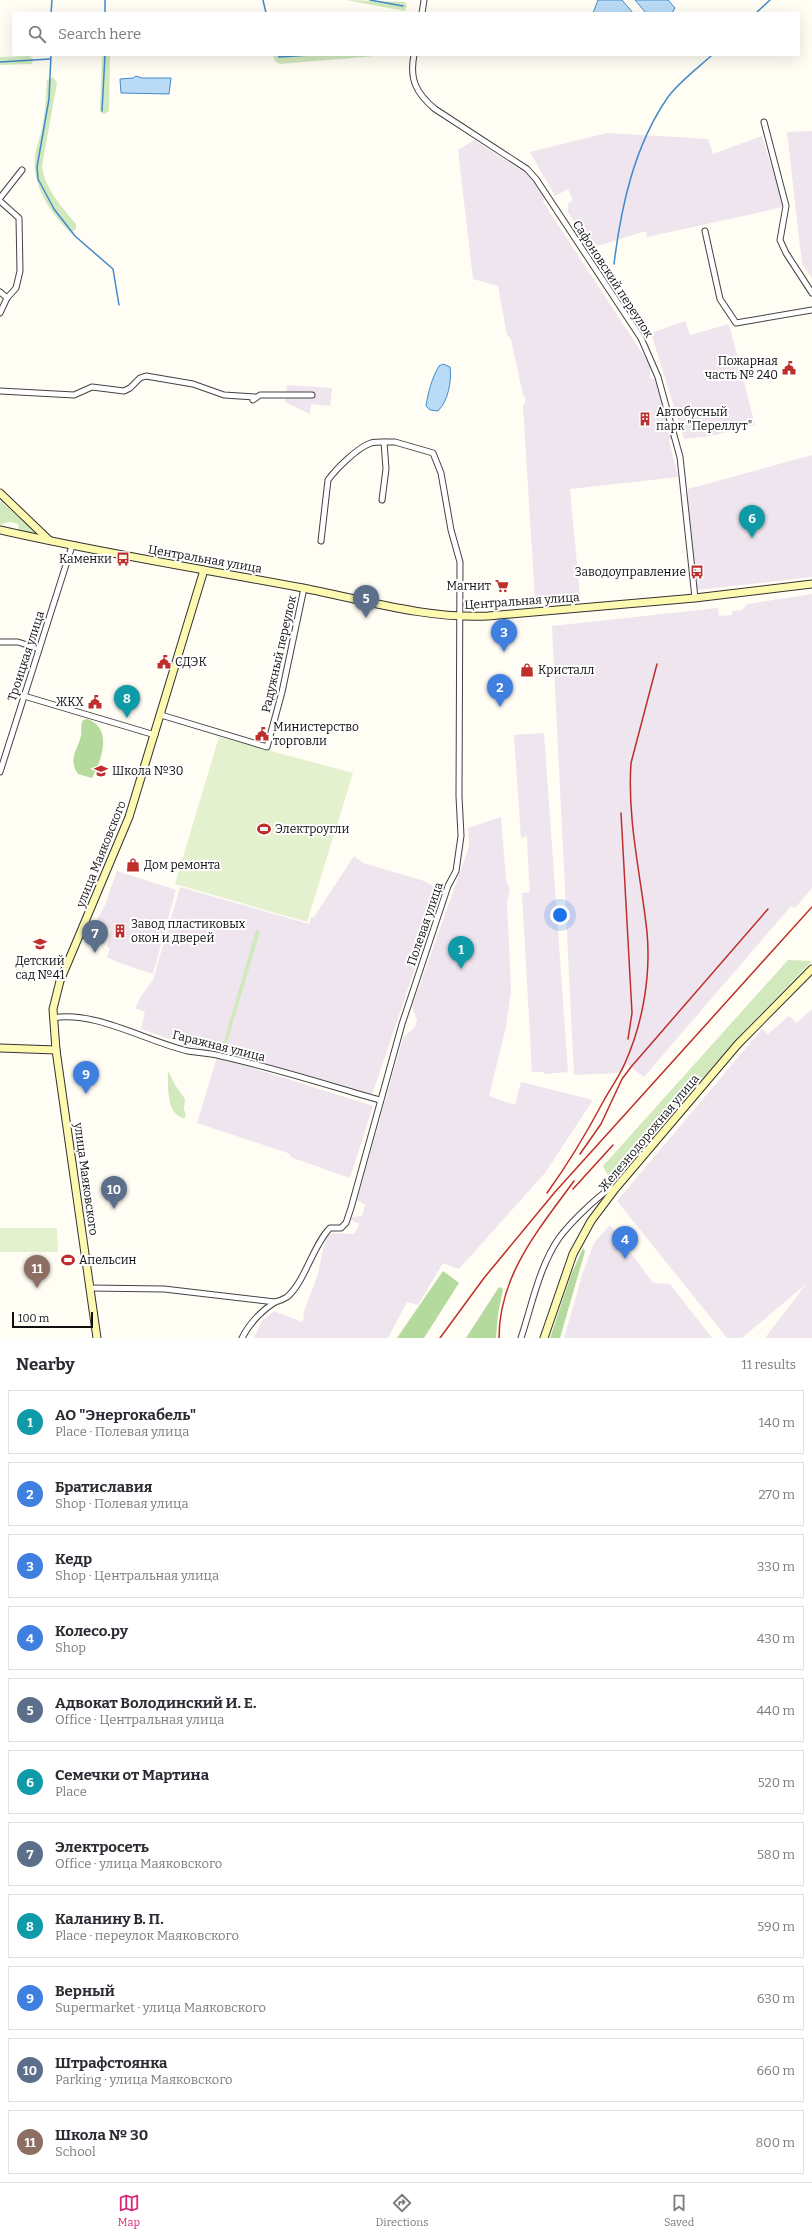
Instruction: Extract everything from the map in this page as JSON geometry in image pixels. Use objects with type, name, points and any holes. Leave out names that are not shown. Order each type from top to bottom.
[{"type":"main road","points":[[0,492],[50,540]]},
{"type":"main road","name":"Центральная улица","points":[[0,530],[72,546],[304,588],[407,610],[459,616],[488,616],[694,598],[812,584]]},
{"type":"main road","name":"улица Маяковского","points":[[96,1338],[56,1050],[53,1001],[117,850],[155,735],[204,570]]},
{"type":"main road","name":"Железнодорожная улица","points":[[544,1338],[573,1254],[591,1220],[615,1189],[738,1044],[812,969]]},
{"type":"main road","points":[[0,1048],[56,1050]]},
{"type":"street","points":[[422,12],[424,0]]},
{"type":"street","name":"Сафоновский переулок","points":[[414,56],[412,79],[423,99],[435,109],[527,169],[536,179],[641,338],[658,377],[680,456],[694,598]]},
{"type":"street","points":[[764,122],[786,206],[780,240],[786,253],[812,293]]},
{"type":"street","points":[[0,313],[7,298],[16,288],[20,271],[19,218],[0,199],[22,170]]},
{"type":"street","points":[[705,231],[720,299],[736,323],[812,310]]},
{"type":"street","points":[[0,292],[7,298]]},
{"type":"street","points":[[0,391],[74,395],[92,387],[124,391],[130,388],[140,378],[146,376],[193,384],[224,395],[255,397],[253,400],[260,394],[312,395]]},
{"type":"street","points":[[321,541],[326,487],[332,474],[361,448],[371,443],[384,442],[386,469],[382,500]]},
{"type":"street","name":"Полевая улица","points":[[275,1302],[287,1297],[305,1271],[323,1235],[330,1228],[341,1228],[346,1223],[352,1208],[380,1100],[402,1024],[448,886],[458,862],[461,836],[459,796],[460,562],[451,530],[438,464],[433,453],[395,442],[384,442]]},
{"type":"street","name":"Троицкая улица","points":[[0,772],[3,750],[24,696],[72,546]]},
{"type":"street","name":"Радужный переулок","points":[[161,715],[267,747],[282,692],[304,588]]},
{"type":"street","points":[[0,642],[18,642],[39,649]]},
{"type":"street","points":[[24,696],[155,735]]},
{"type":"street","name":"Гаражная улица","points":[[53,1018],[76,1016],[137,1033],[188,1051],[224,1056],[380,1100]]},
{"type":"street","points":[[521,1338],[547,1260],[559,1238],[609,1188],[615,1189]]},
{"type":"street","points":[[90,1288],[164,1289],[275,1302]]},
{"type":"street","points":[[242,1338],[248,1325],[261,1312],[275,1302]]},
{"type":"shaded area","points":[[812,131],[812,278],[802,264],[787,132]]},
{"type":"shaded area","points":[[607,133],[708,139],[713,154],[762,136],[784,207],[647,237],[646,231],[591,248],[568,212],[568,204],[573,200],[568,189],[555,196],[530,152]]},
{"type":"shaded area","points":[[474,140],[531,177],[545,198],[543,202],[650,365],[650,378],[657,380],[673,439],[669,440],[678,477],[570,489],[580,596],[535,599],[523,406],[526,400],[523,395],[511,339],[507,335],[498,286],[473,279],[458,150]]},
{"type":"shaded area","points":[[685,321],[690,335],[729,324],[755,425],[711,436],[684,439],[651,333]]},
{"type":"shaded area","points":[[287,385],[332,388],[330,406],[311,404],[310,414],[285,402]]},
{"type":"shaded area","points":[[812,455],[812,577],[697,590],[689,522],[688,489]]},
{"type":"shaded area","points":[[812,594],[812,888],[795,908],[791,906],[644,1077],[627,1064],[623,1071],[617,1073],[574,1075],[552,626],[718,608],[719,616],[732,615],[732,611],[742,610],[747,604]]},
{"type":"shaded area","points":[[544,733],[568,1072],[544,1074],[544,1072],[532,1072],[522,893],[530,892],[527,836],[521,838],[514,735]]},
{"type":"shaded area","points":[[501,817],[506,880],[510,890],[507,902],[511,990],[506,1027],[489,1096],[515,1105],[521,1082],[593,1100],[545,1173],[459,1269],[443,1263],[418,1305],[407,1302],[388,1338],[254,1338],[261,1322],[274,1311],[302,1322],[305,1316],[303,1314],[318,1274],[326,1235],[334,1233],[354,1234],[359,1224],[351,1220],[352,1217],[362,1216],[365,1205],[357,1200],[403,1038],[415,1027],[417,1020],[412,1007],[469,847],[468,828]]},
{"type":"shaded area","points":[[354,856],[363,863],[424,881],[441,891],[372,1095],[227,1053],[202,1050],[141,1029],[145,1012],[135,1008],[141,996],[153,980],[180,887],[309,924],[311,917],[314,917]]},
{"type":"shaded area","points":[[117,871],[176,890],[153,974],[117,962],[107,957],[110,948],[107,947],[111,929],[95,924],[105,905]]},
{"type":"shaded area","points":[[812,1009],[812,1338],[765,1338],[806,1284],[742,1338],[727,1338],[617,1201],[762,1029],[768,1034],[789,1016],[797,1023]]},
{"type":"shaded area","points":[[217,1057],[373,1106],[350,1178],[293,1158],[288,1153],[197,1123]]},
{"type":"shaded area","points":[[610,1225],[653,1283],[670,1284],[712,1338],[564,1338],[583,1272],[594,1243]]},
{"type":"green space","points":[[346,0],[405,2],[407,6],[405,11]]},
{"type":"green space","points":[[30,56],[33,59],[32,64],[0,65],[0,57]]},
{"type":"green space","points":[[102,56],[110,56],[109,111],[104,114],[100,112]]},
{"type":"green space","points":[[273,56],[375,56],[280,64],[275,61]]},
{"type":"green space","points":[[53,77],[57,83],[42,166],[46,182],[50,190],[59,204],[76,224],[76,229],[71,233],[50,208],[44,198],[36,178],[35,156],[44,117],[47,80]]},
{"type":"green space","points":[[0,501],[36,532],[35,534],[19,530],[18,524],[13,522],[0,525]]},
{"type":"green space","points":[[87,719],[95,723],[103,736],[102,754],[92,778],[78,774],[74,764],[74,755],[81,736],[82,722],[83,720]]},
{"type":"green space","name":"Электроугли","points":[[219,737],[353,773],[307,922],[175,884]]},
{"type":"green space","points":[[256,930],[260,932],[226,1046],[222,1048]]},
{"type":"green space","points":[[788,960],[812,961],[741,1034],[612,1183],[603,1166]]},
{"type":"green space","points":[[168,1071],[175,1085],[185,1099],[184,1109],[186,1116],[184,1118],[178,1116],[171,1106],[168,1091]]},
{"type":"green space","points":[[0,1228],[57,1228],[58,1252],[0,1252]]},
{"type":"green space","points":[[583,1248],[585,1251],[560,1338],[550,1338],[571,1275]]},
{"type":"green space","points":[[443,1271],[459,1283],[424,1338],[397,1338]]},
{"type":"green space","points":[[499,1287],[503,1289],[498,1314],[496,1338],[466,1338]]},
{"type":"water","points":[[598,0],[622,0],[632,12],[593,12]]},
{"type":"water","points":[[635,0],[668,0],[675,8],[673,12],[645,12]]},
{"type":"water","points":[[136,76],[142,78],[171,78],[169,94],[121,93],[120,79],[133,78]]},
{"type":"water","points":[[443,364],[450,367],[447,396],[438,411],[430,410],[426,406],[429,390],[439,366]]},
{"type":"waterway","points":[[51,12],[52,0]]},
{"type":"waterway","points":[[105,0],[105,12]]},
{"type":"waterway","points":[[263,0],[266,12]]},
{"type":"waterway","points":[[370,0],[403,6]]},
{"type":"waterway","points":[[757,12],[770,0]]},
{"type":"waterway","points":[[51,56],[49,99],[37,167],[38,179],[54,209],[75,236],[113,269],[119,305]]},
{"type":"waterway","points":[[102,111],[105,56]]},
{"type":"waterway","points":[[279,56],[294,56]]},
{"type":"waterway","points":[[614,264],[625,199],[638,156],[646,136],[656,116],[672,92],[711,56]]},
{"type":"waterway","points":[[0,62],[50,59]]},
{"type":"railway","points":[[547,1193],[590,1126],[620,1073],[637,1032],[641,1015],[647,982],[648,948],[635,848],[630,784],[631,763],[657,664]]},
{"type":"railway","points":[[621,813],[632,1013],[628,1039]]},
{"type":"railway","points":[[440,1338],[484,1278],[555,1192],[812,907]]},
{"type":"railway","points":[[580,1154],[601,1124],[622,1079],[631,1067],[768,909]]},
{"type":"railway","points":[[573,1189],[613,1145]]},
{"type":"railway","points":[[499,1338],[501,1315],[506,1294],[523,1254],[574,1181]]},
{"type":"place","name":"Пожарная часть № 240","points":[[789,368]]},
{"type":"place","name":"Автобусный парк \"Переллут\"","points":[[645,419]]},
{"type":"place","name":"Семечки от Мартина","points":[[752,538]]},
{"type":"place","name":"Каменки","points":[[123,559]]},
{"type":"place","name":"Заводоуправление","points":[[697,572]]},
{"type":"place","name":"Магнит","points":[[502,586]]},
{"type":"place","name":"Адвокат Володинский И. Е.","points":[[366,618]]},
{"type":"place","name":"Кедр","points":[[504,652]]},
{"type":"place","name":"СДЭК","points":[[164,662]]},
{"type":"place","name":"Кристалл","points":[[527,670]]},
{"type":"place","name":"ЖКХ","points":[[95,702]]},
{"type":"place","name":"Братиславия","points":[[500,707]]},
{"type":"place","name":"Каланину В. П.","points":[[127,718]]},
{"type":"place","name":"Министерство торговли","points":[[262,734]]},
{"type":"place","name":"Школа №30","points":[[101,771]]},
{"type":"place","name":"Электроугли","points":[[264,829]]},
{"type":"place","name":"Дом ремонта","points":[[133,865]]},
{"type":"place","name":"Завод пластиковых окон и дверей","points":[[120,931]]},
{"type":"place","name":"Детский сад №41","points":[[40,944]]},
{"type":"place","name":"Электросеть","points":[[95,953]]},
{"type":"place","name":"АО \"Энергокабель\"","points":[[461,969]]},
{"type":"place","name":"Верный","points":[[86,1094]]},
{"type":"place","name":"Штрафстоянка","points":[[114,1209]]},
{"type":"place","name":"Колесо.ру","points":[[625,1259]]},
{"type":"place","name":"Апельсин","points":[[68,1260]]},
{"type":"place","name":"Школа № 30","points":[[37,1288]]}]
